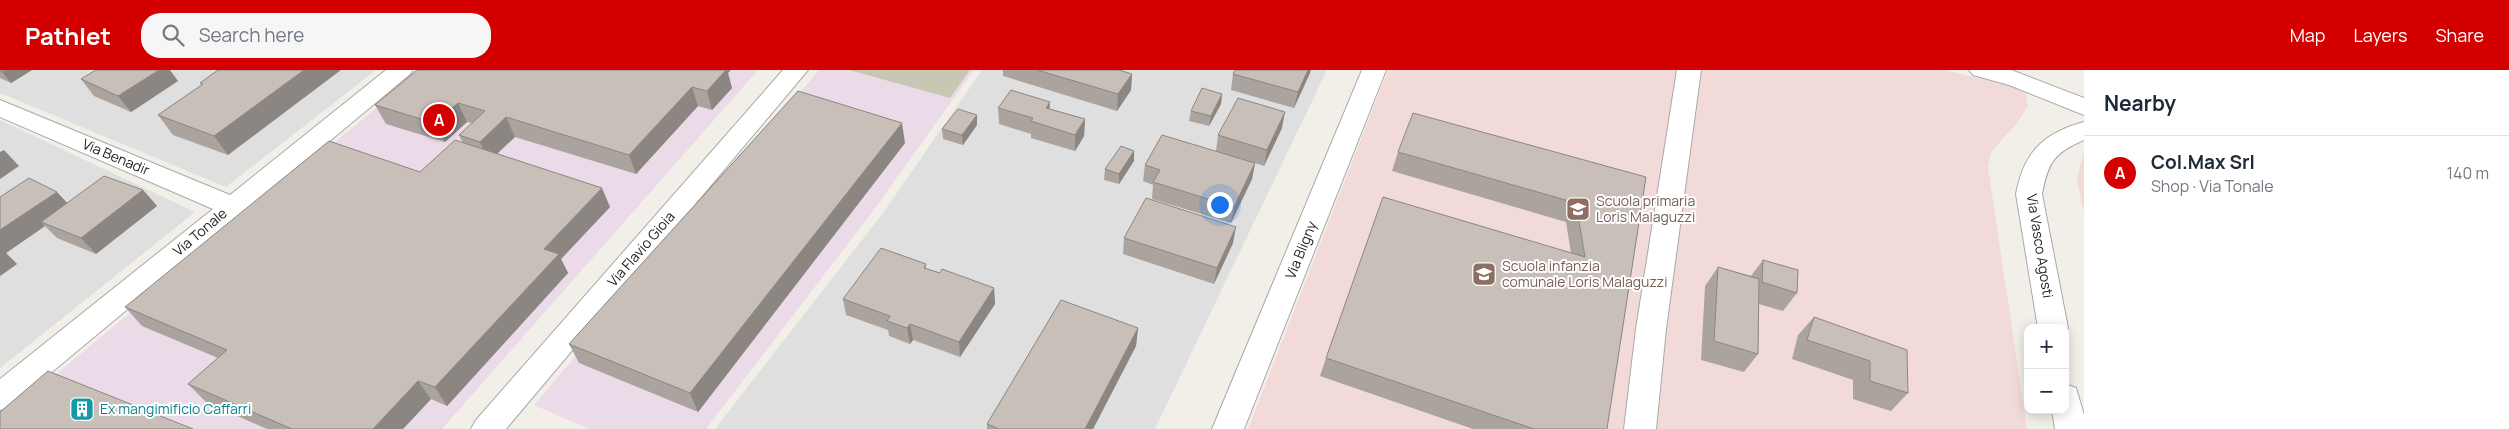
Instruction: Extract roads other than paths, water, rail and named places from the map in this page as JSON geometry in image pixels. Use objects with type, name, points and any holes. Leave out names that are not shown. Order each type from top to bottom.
[{"type":"street","name":"Via Tonale","points":[[0,397],[401,70]]},
{"type":"street","name":"Via Flavio Gioia","points":[[486,429],[796,70]]},
{"type":"street","name":"Via Bligny","points":[[1228,429],[1374,70]]},
{"type":"street","points":[[1640,429],[1651,329],[1689,70]]},
{"type":"street","points":[[1982,70],[2017,79],[2084,106]]},
{"type":"street","name":"Via Benadir","points":[[0,108],[232,206]]},
{"type":"street","name":"Via Vasco Agosti","points":[[2052,324],[2029,194],[2033,172],[2044,153],[2057,142],[2084,130]]},
{"type":"street","points":[[2068,414],[2071,429]]},
{"type":"place","name":"Col.Max Srl","points":[[439,120]]},
{"type":"place","name":"Scuola primaria Loris Malaguzzi","points":[[1578,209]]},
{"type":"place","name":"Scuola infanzia comunale Loris Malaguzzi","points":[[1484,274]]},
{"type":"place","name":"Ex mangimificio Caffarri","points":[[82,409]]}]
